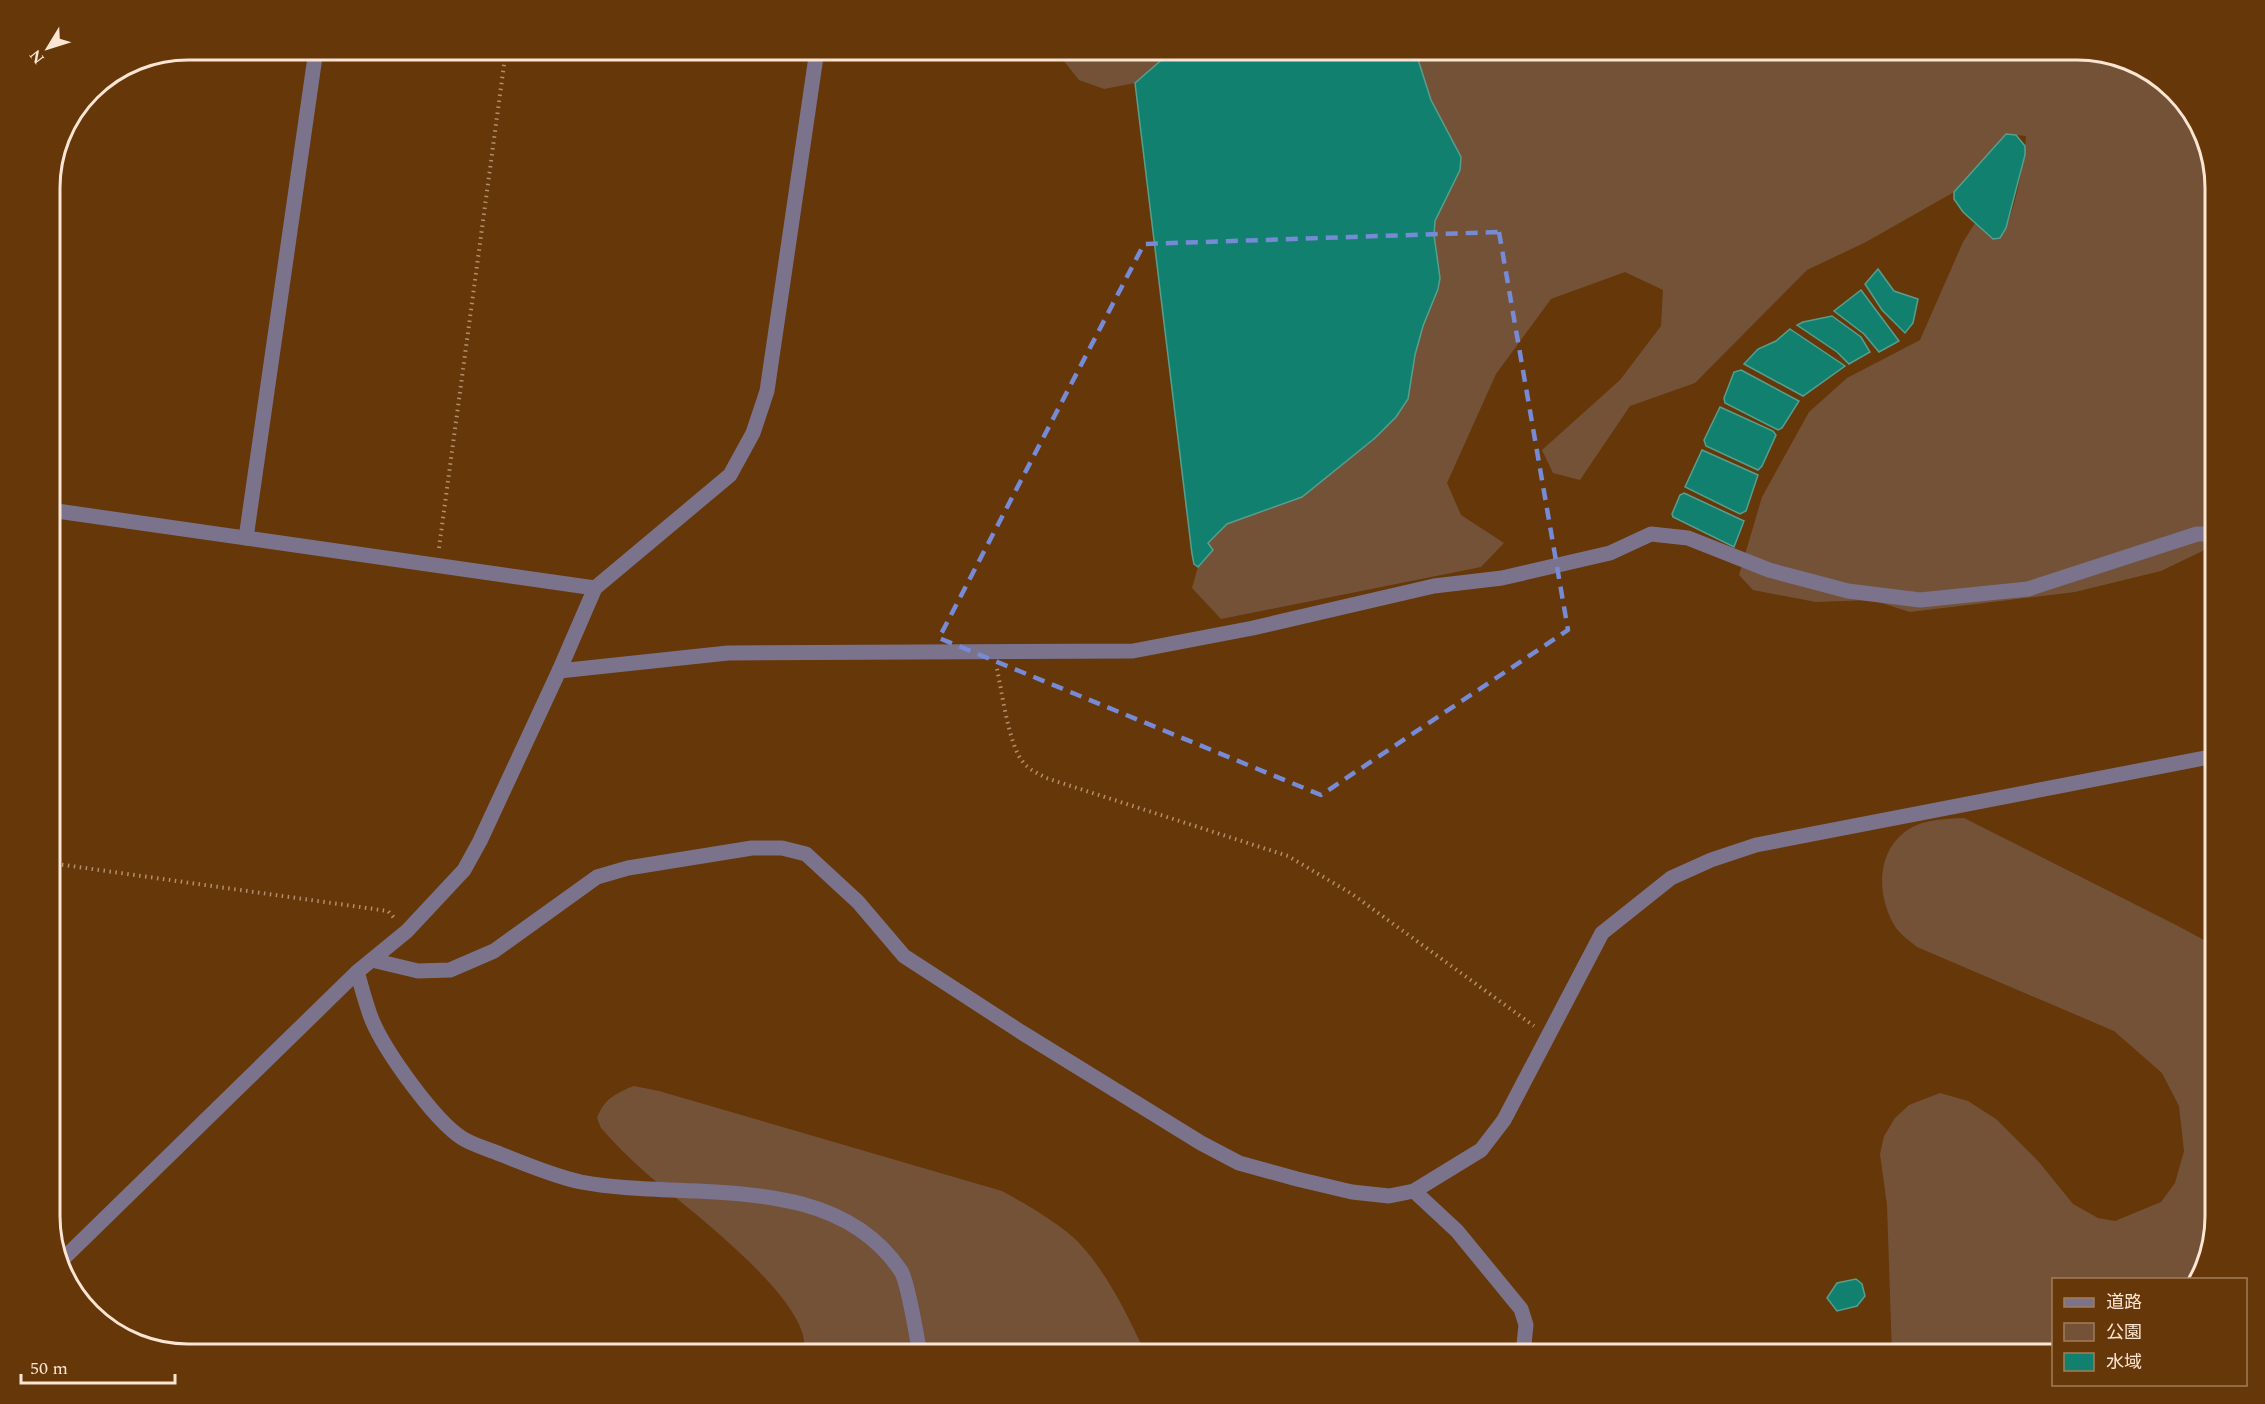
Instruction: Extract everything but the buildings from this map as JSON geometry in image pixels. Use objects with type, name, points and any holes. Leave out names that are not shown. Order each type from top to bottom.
[{"type":"street","points":[[246,537],[315,60]]},
{"type":"street","points":[[67,1256],[357,972],[407,931],[464,870],[480,841],[559,672],[595,588],[730,475],[753,433],[767,391],[816,60]]},
{"type":"street","points":[[60,511],[595,588]]},
{"type":"street","points":[[559,672],[728,653],[1133,651],[1253,628],[1434,586],[1502,578],[1610,553],[1651,534],[1688,538],[1769,570],[1848,591],[1920,600],[2028,588],[2197,534],[2205,534]]},
{"type":"street","points":[[372,960],[417,971],[450,970],[494,951],[597,877],[628,868],[741,850],[782,848],[806,854],[858,902],[904,956],[1021,1032],[1201,1143],[1239,1163],[1352,1192],[1389,1196],[1414,1191],[1481,1150],[1504,1120],[1602,933],[1671,878],[1711,860],[1756,845],[2205,758]]},
{"type":"street","points":[[357,972],[372,1021],[393,1058],[440,1118],[462,1139],[538,1169],[581,1182],[673,1191],[750,1194],[792,1201],[833,1214],[874,1238],[903,1273],[918,1344]]},
{"type":"street","points":[[1414,1191],[1457,1231],[1521,1309],[1526,1325],[1524,1344]]},
{"type":"path","points":[[436,567],[505,60]]},
{"type":"path","points":[[993,652],[1014,745],[1021,760],[1029,768],[1046,778],[1288,856],[1352,894],[1547,1035]]},
{"type":"path","points":[[60,864],[388,911],[407,931]]},
{"type":"highlighted area","points":[[1499,232],[1568,630],[1321,795],[939,638],[1144,244]]},
{"type":"green space","points":[[1063,60],[1161,60],[1135,83],[1104,89],[1079,80]]},
{"type":"green space","points":[[1418,60],[2077,60],[2110,64],[2141,77],[2155,87],[2178,110],[2188,124],[2203,163],[2205,180],[2205,550],[2161,571],[2075,592],[1910,612],[1872,600],[1816,602],[1753,590],[1739,575],[1762,497],[1809,412],[1847,378],[1920,340],[1963,242],[1975,223],[1992,239],[2001,238],[2011,215],[2018,188],[2026,136],[2006,134],[1954,192],[1866,242],[1807,270],[1695,383],[1630,406],[1580,480],[1553,473],[1542,450],[1620,380],[1661,326],[1663,290],[1625,272],[1551,299],[1496,374],[1447,483],[1461,515],[1504,543],[1481,567],[1221,619],[1192,588],[1198,567],[1213,550],[1208,543],[1227,524],[1302,497],[1375,438],[1396,417],[1408,399],[1415,355],[1440,278],[1434,235],[1443,125],[1431,100]]},
{"type":"green space","points":[[1964,818],[2205,941],[2205,1216],[2201,1249],[2195,1265],[2189,1278],[2052,1278],[2052,1344],[1892,1344],[1887,1205],[1880,1154],[1884,1136],[1895,1118],[1909,1105],[1940,1093],[1968,1101],[1996,1119],[2039,1162],[2073,1204],[2098,1218],[2115,1221],[2161,1202],[2175,1183],[2184,1151],[2179,1106],[2162,1073],[2114,1031],[1917,947],[1896,928],[1885,903],[1882,877],[1884,864],[1896,841],[1906,831],[1934,820]]},
{"type":"green space","points":[[634,1086],[659,1091],[1002,1191],[1053,1222],[1072,1236],[1090,1255],[1108,1282],[1141,1344],[803,1344],[803,1333],[790,1309],[770,1283],[744,1256],[640,1168],[601,1128],[597,1118],[600,1111],[616,1094]]},
{"type":"water","points":[[1161,60],[1418,60],[1431,100],[1461,157],[1460,170],[1435,221],[1434,235],[1440,278],[1415,355],[1408,399],[1396,417],[1375,438],[1302,497],[1227,524],[1208,543],[1213,550],[1198,567],[1194,564],[1192,554],[1135,83]]},
{"type":"water","points":[[2006,134],[2016,135],[2025,146],[2025,155],[2006,228],[2000,238],[1993,239],[1963,212],[1954,199],[1954,192]]},
{"type":"water","points":[[1878,269],[1894,291],[1918,299],[1913,323],[1905,333],[1882,310],[1865,284]]},
{"type":"water","points":[[1861,290],[1899,341],[1879,352],[1864,334],[1834,311]]},
{"type":"water","points":[[1832,316],[1861,337],[1870,352],[1849,364],[1837,352],[1797,325]]},
{"type":"water","points":[[1790,329],[1845,366],[1803,396],[1744,364],[1758,349],[1776,341]]},
{"type":"water","points":[[1741,370],[1799,401],[1782,428],[1778,430],[1725,403],[1724,398],[1734,372]]},
{"type":"water","points":[[1720,407],[1773,431],[1776,435],[1758,470],[1706,446],[1704,440]]},
{"type":"water","points":[[1702,450],[1758,475],[1746,511],[1740,514],[1685,487]]},
{"type":"water","points":[[1684,493],[1744,521],[1734,547],[1673,517],[1672,514],[1680,495]]},
{"type":"water","points":[[1856,1279],[1862,1284],[1865,1296],[1857,1306],[1837,1311],[1827,1298],[1837,1283]]}]
